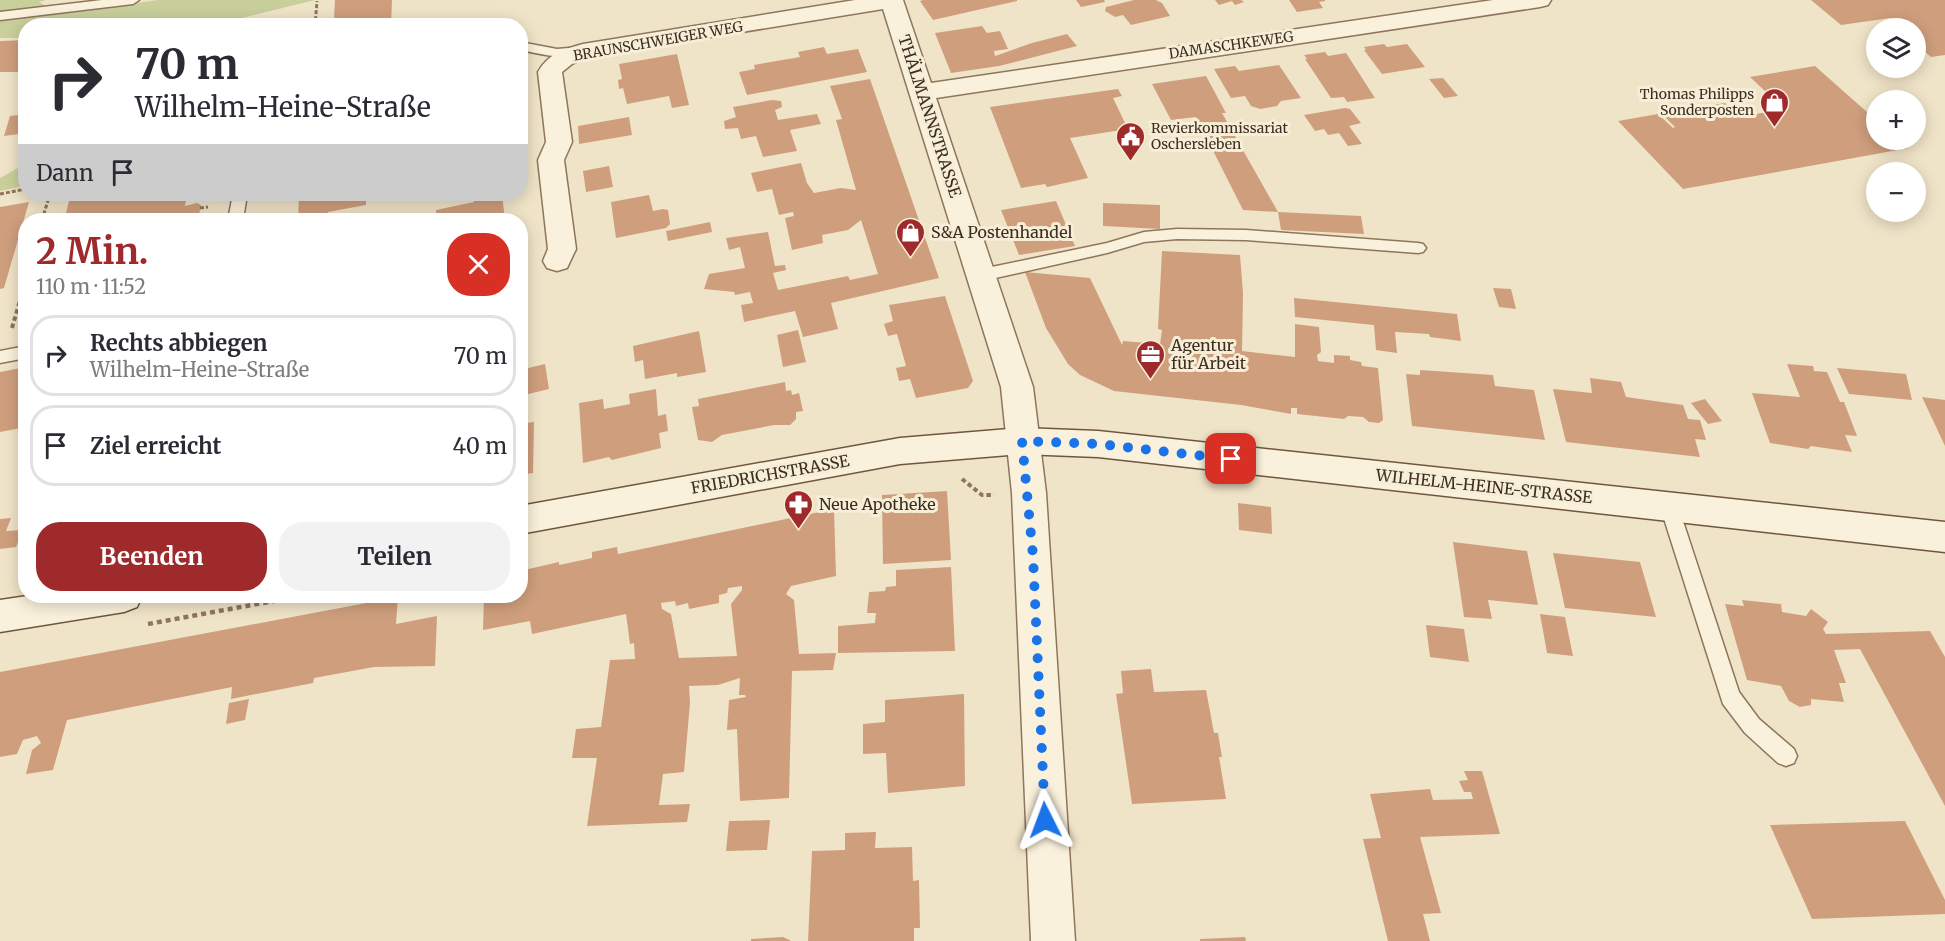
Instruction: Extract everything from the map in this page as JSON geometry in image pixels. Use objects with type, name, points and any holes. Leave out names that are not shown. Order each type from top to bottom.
[{"type":"street","name":"DAMASCHKEWEG","points":[[922,92],[1504,3],[1540,0]]},
{"type":"street","name":"BRAUNSCHWEIGER WEG","points":[[557,261],[562,249],[551,160],[559,142],[550,72],[552,67],[564,57],[583,51],[892,1]]},
{"type":"street","name":"THÄLMANNSTRASSE","points":[[892,1],[1017,387],[1033,556],[1053,941]]},
{"type":"street","name":"WILHELM-HEINE-STRASSE","points":[[1022,441],[1098,444],[1945,537]]},
{"type":"street","name":"FRIEDRICHSTRASSE","points":[[528,519],[900,451],[1022,441]]},
{"type":"street","points":[[0,616],[81,603]]},
{"type":"lane","points":[[0,16],[133,0]]},
{"type":"lane","points":[[528,46],[557,53],[583,51]]},
{"type":"lane","points":[[982,275],[1107,248],[1144,237],[1177,234],[1246,234],[1418,248]]},
{"type":"lane","points":[[0,357],[18,354]]},
{"type":"lane","points":[[1669,506],[1730,697],[1752,726],[1786,756]]},
{"type":"path","points":[[316,18],[317,1]]},
{"type":"path","points":[[0,194],[18,191]]},
{"type":"path","points":[[200,208],[208,207]]},
{"type":"path","points":[[9,337],[18,307]]},
{"type":"green space","points":[[0,0],[46,0],[39,2],[49,8],[47,15],[158,0],[315,0],[242,18],[18,18],[18,38],[0,38]]},
{"type":"green space","points":[[18,168],[18,187],[0,191],[0,178]]},
{"type":"building","points":[[335,0],[392,0],[391,18],[334,18]]},
{"type":"building","points":[[1076,0],[1104,0],[1105,2],[1081,7]]},
{"type":"building","points":[[1134,0],[1156,0],[1162,3],[1170,16],[1131,25],[1123,15],[1115,17],[1105,11],[1106,7]]},
{"type":"building","points":[[1215,0],[1241,0],[1244,2],[1235,5],[1232,1],[1219,5]]},
{"type":"building","points":[[1289,0],[1325,1],[1319,2],[1323,8],[1297,12]]},
{"type":"building","points":[[1811,0],[1945,0],[1945,55],[1931,57],[1926,53],[1926,18],[1866,18],[1866,21],[1841,25]]},
{"type":"building","points":[[920,1],[1017,1],[933,20]]},
{"type":"building","points":[[982,26],[987,33],[1000,31],[1008,49],[994,51],[995,56],[1067,34],[1077,46],[999,66],[951,73],[935,33]]},
{"type":"building","points":[[18,40],[18,72],[0,72],[0,41]]},
{"type":"building","points":[[1384,44],[1387,47],[1407,44],[1425,67],[1382,74],[1364,47]]},
{"type":"building","points":[[824,47],[827,54],[858,49],[867,72],[747,95],[739,72],[755,69],[754,65],[800,57],[798,52]]},
{"type":"building","points":[[1325,52],[1328,56],[1346,53],[1375,98],[1347,102],[1344,97],[1331,98],[1304,55]]},
{"type":"building","points":[[677,54],[689,105],[672,108],[669,96],[627,104],[623,88],[619,89],[618,80],[622,79],[619,64]]},
{"type":"building","points":[[1279,65],[1301,98],[1281,101],[1277,106],[1260,109],[1251,106],[1245,96],[1231,98],[1214,69],[1235,66],[1239,71]]},
{"type":"building","name":"Thomas Philipps Sonderposten","points":[[1815,66],[1866,111],[1866,150],[1898,150],[1683,189],[1618,121],[1658,114],[1673,128],[1675,127],[1662,114],[1725,103],[1739,117],[1784,109],[1750,77]]},
{"type":"building","points":[[1206,76],[1226,113],[1222,113],[1278,212],[1243,210],[1196,117],[1171,120],[1152,84]]},
{"type":"building","points":[[1443,78],[1458,96],[1444,98],[1429,79]]},
{"type":"building","points":[[870,79],[939,278],[831,303],[838,329],[803,337],[795,311],[744,322],[741,305],[753,303],[750,292],[735,295],[734,292],[704,289],[709,274],[745,268],[740,247],[729,250],[726,238],[768,232],[775,266],[785,265],[786,270],[773,273],[778,290],[848,276],[850,280],[878,274],[861,220],[848,230],[822,235],[823,243],[792,250],[785,218],[794,216],[793,212],[779,215],[772,189],[757,192],[751,173],[801,163],[807,183],[814,193],[841,188],[856,190],[836,120],[842,119],[830,86]]},
{"type":"building","points":[[1118,89],[1122,96],[1113,98],[1128,129],[1070,138],[1088,178],[1047,187],[1045,184],[1021,188],[990,107]]},
{"type":"building","points":[[772,100],[781,101],[782,107],[775,110],[778,120],[817,114],[821,124],[790,130],[797,151],[763,157],[756,136],[741,139],[738,128],[725,129],[724,121],[736,117],[733,107]]},
{"type":"building","points":[[1350,109],[1361,123],[1349,126],[1362,144],[1348,146],[1339,133],[1328,135],[1324,129],[1315,131],[1304,115]]},
{"type":"building","points":[[18,115],[18,134],[4,136],[10,116]]},
{"type":"building","points":[[629,117],[632,135],[579,144],[578,126]]},
{"type":"building","points":[[609,166],[613,187],[586,192],[583,171]]},
{"type":"building","points":[[649,195],[653,211],[668,210],[670,224],[666,228],[616,238],[611,202]]},
{"type":"building","points":[[69,201],[186,201],[185,206],[197,203],[201,205],[199,213],[66,213]]},
{"type":"building","points":[[299,201],[366,201],[366,205],[328,213],[298,213]]},
{"type":"building","points":[[503,201],[504,213],[436,213],[436,210],[474,202]]},
{"type":"building","points":[[1056,201],[1075,246],[1019,255],[1001,210]]},
{"type":"building","points":[[29,202],[26,213],[18,213],[18,240],[4,288],[0,289],[0,207]]},
{"type":"building","points":[[1103,203],[1160,205],[1160,229],[1103,226]]},
{"type":"building","points":[[1278,212],[1361,216],[1364,234],[1281,230]]},
{"type":"building","points":[[710,222],[712,232],[668,241],[666,231]]},
{"type":"building","points":[[1162,251],[1240,255],[1243,293],[1242,351],[1295,357],[1295,324],[1319,327],[1321,352],[1317,355],[1318,361],[1334,363],[1334,355],[1350,356],[1350,360],[1361,362],[1362,366],[1378,368],[1383,420],[1379,423],[1369,422],[1363,417],[1348,416],[1344,419],[1297,414],[1297,408],[1291,408],[1291,414],[1241,405],[1114,391],[1080,375],[1068,364],[1046,328],[1025,272],[1090,278],[1122,345],[1123,341],[1160,344],[1162,330],[1158,329]]},
{"type":"building","points":[[1493,288],[1511,289],[1516,309],[1499,307]]},
{"type":"building","points":[[945,296],[973,381],[968,388],[916,398],[910,379],[899,381],[896,368],[906,366],[897,334],[888,336],[884,324],[893,321],[889,305]]},
{"type":"building","points":[[1294,298],[1457,314],[1461,341],[1430,337],[1429,334],[1395,332],[1397,353],[1376,350],[1374,325],[1295,317]]},
{"type":"building","points":[[798,330],[806,362],[783,367],[777,335]]},
{"type":"building","points":[[699,331],[706,372],[677,377],[677,373],[645,379],[643,360],[635,362],[633,346]]},
{"type":"building","points":[[545,364],[549,389],[528,394],[528,368]]},
{"type":"building","points":[[1787,364],[1813,366],[1814,371],[1827,372],[1840,402],[1844,402],[1857,436],[1845,435],[1852,452],[1811,446],[1808,449],[1770,443],[1752,393],[1800,397]]},
{"type":"building","points":[[1837,368],[1906,374],[1912,400],[1849,394]]},
{"type":"building","points":[[18,369],[18,429],[0,432],[0,372]]},
{"type":"building","points":[[1420,370],[1493,375],[1495,386],[1534,390],[1545,440],[1412,426],[1406,374],[1420,375]]},
{"type":"building","points":[[1590,378],[1621,382],[1626,397],[1683,405],[1688,419],[1700,420],[1706,440],[1695,439],[1700,457],[1566,442],[1553,389],[1592,393]]},
{"type":"building","points":[[785,382],[786,391],[791,390],[792,395],[799,393],[803,411],[796,412],[796,419],[790,425],[774,425],[722,435],[712,442],[698,440],[692,407],[699,406],[698,399]]},
{"type":"building","points":[[656,389],[658,416],[666,414],[668,431],[659,433],[661,448],[612,460],[609,457],[583,463],[579,403],[603,399],[604,409],[630,404],[629,394]]},
{"type":"building","points":[[1922,397],[1945,400],[1945,446]]},
{"type":"building","points":[[1705,399],[1722,421],[1708,424],[1691,403]]},
{"type":"building","points":[[534,422],[533,473],[528,474],[528,423]]},
{"type":"building","points":[[947,491],[951,560],[883,564],[882,495]]},
{"type":"building","points":[[1238,503],[1271,507],[1272,534],[1239,530]]},
{"type":"building","points":[[834,509],[836,576],[791,586],[786,594],[794,600],[799,654],[836,653],[833,670],[792,671],[789,798],[740,801],[737,729],[727,730],[729,700],[746,697],[739,695],[740,678],[718,685],[689,686],[690,703],[684,772],[663,774],[659,805],[690,804],[687,822],[587,826],[597,758],[572,758],[576,729],[601,727],[610,660],[635,659],[634,643],[630,644],[626,614],[532,634],[530,621],[483,630],[484,603],[528,603],[528,569],[592,558],[592,552],[617,547],[618,554]],"holes":[[[742,586],[742,590],[731,604],[737,656],[679,658],[671,614],[662,609],[661,603],[675,601],[676,606],[688,603],[689,609],[719,603],[719,595],[727,593],[728,588]]]},
{"type":"building","points":[[11,518],[6,531],[18,530],[16,547],[0,549],[0,519]]},
{"type":"building","points":[[1453,542],[1527,551],[1538,605],[1488,600],[1492,619],[1464,617]]},
{"type":"building","points":[[1553,553],[1640,562],[1656,617],[1565,608]]},
{"type":"building","points":[[951,567],[955,651],[838,653],[838,626],[875,623],[876,613],[867,613],[869,592],[885,591],[886,587],[896,586],[896,570]]},
{"type":"building","points":[[1742,600],[1781,604],[1782,612],[1806,616],[1811,609],[1828,622],[1823,629],[1826,634],[1930,631],[1945,657],[1945,806],[1860,649],[1834,650],[1846,683],[1839,683],[1844,702],[1811,699],[1811,705],[1800,707],[1789,701],[1781,686],[1747,680],[1725,604],[1744,606]]},
{"type":"building","points":[[366,603],[398,603],[396,624],[437,616],[435,666],[374,667],[314,678],[313,683],[231,699],[232,687],[67,720],[53,770],[26,774],[32,750],[41,743],[37,736],[23,740],[17,754],[0,757],[0,672]]},
{"type":"building","points":[[1540,614],[1565,617],[1573,656],[1547,653]]},
{"type":"building","points":[[1426,625],[1464,629],[1469,662],[1430,657]]},
{"type":"building","points":[[1151,669],[1154,692],[1206,690],[1214,733],[1218,733],[1222,757],[1219,757],[1226,799],[1132,804],[1116,694],[1123,693],[1121,671]]},
{"type":"building","points":[[964,694],[965,786],[888,793],[886,753],[863,754],[863,724],[885,722],[885,700]]},
{"type":"building","points":[[249,699],[245,720],[226,724],[229,703]]},
{"type":"building","points":[[1464,771],[1482,771],[1500,834],[1420,837],[1441,913],[1423,914],[1430,941],[1388,941],[1363,839],[1381,838],[1370,794],[1430,789],[1433,800],[1473,799],[1471,792],[1464,792],[1459,781],[1468,780]]},
{"type":"building","points":[[770,820],[767,850],[726,851],[729,821]]},
{"type":"building","points":[[1905,821],[1945,900],[1945,914],[1812,919],[1770,825]]},
{"type":"building","points":[[876,832],[875,848],[912,847],[913,881],[919,880],[920,928],[914,928],[914,941],[808,941],[812,851],[845,850],[845,833]]},
{"type":"building","points":[[783,937],[791,941],[751,941],[751,939]]},
{"type":"building","points":[[1245,937],[1246,941],[1200,941],[1200,939]]},
{"type":"place","name":"Thomas Philipps Sonderposten","points":[[1775,128]]},
{"type":"place","name":"Revierkommissariat Oschersleben","points":[[1130,162]]},
{"type":"place","name":"S&A Postenhandel","points":[[910,258]]},
{"type":"place","name":"Agentur für Arbeit","points":[[1150,380]]},
{"type":"place","name":"Neue Apotheke","points":[[798,530]]},
{"type":"route","points":[[1045,820],[1033,556],[1029,493],[1022,441],[1098,444],[1231,459]]}]
